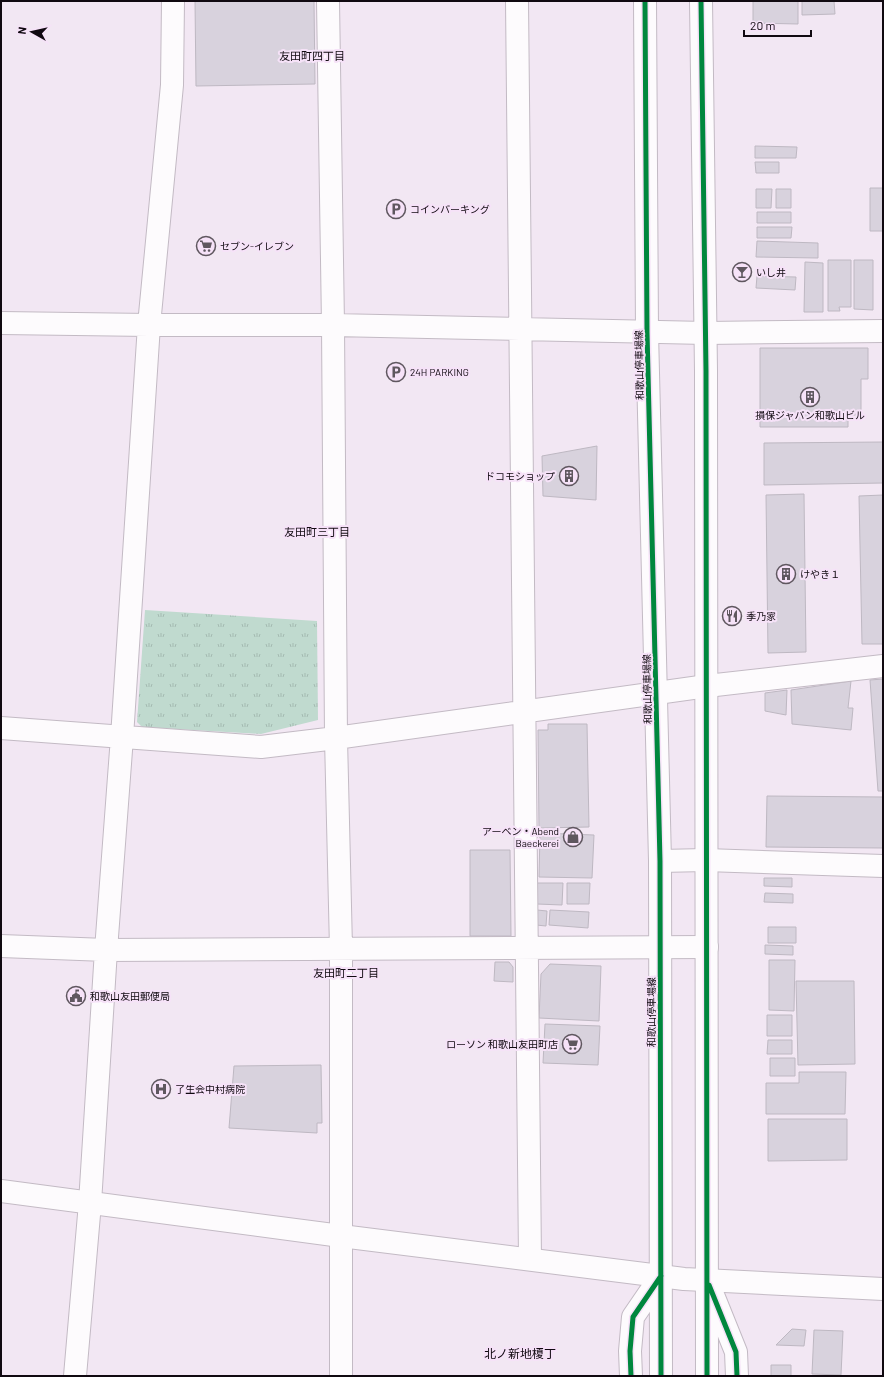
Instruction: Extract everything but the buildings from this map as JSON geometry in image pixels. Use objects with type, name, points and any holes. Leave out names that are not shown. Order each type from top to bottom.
[{"type":"street","points":[[75,1376],[90,1203],[149,325],[172,85],[173,1]]},
{"type":"street","points":[[328,1],[333,325],[336,738],[341,948],[341,1376]]},
{"type":"street","points":[[517,1],[530,1259]]},
{"type":"street","name":"和歌山停車場線","points":[[645,1],[647,332],[660,861],[661,1376]]},
{"type":"street","points":[[701,1],[706,333],[707,1376]]},
{"type":"street","points":[[1,323],[333,325],[706,333],[883,332]]},
{"type":"street","points":[[1,728],[261,746],[336,738],[656,692],[883,666]]},
{"type":"street","points":[[660,861],[706,860],[883,866]]},
{"type":"street","points":[[1,946],[106,950],[707,947]]},
{"type":"street","points":[[1,1191],[341,1236],[661,1276],[707,1280],[883,1289]]},
{"type":"street","points":[[630,1376],[630,1351],[634,1317],[661,1276]]},
{"type":"street","points":[[707,1280],[736,1352],[737,1376]]},
{"type":"green space","points":[[145,610],[317,621],[318,720],[261,734],[142,727],[137,722]]},
{"type":"cycle path","points":[[645,1],[647,332],[660,861],[661,1376]]},
{"type":"cycle path","points":[[701,1],[706,371],[707,1376]]},
{"type":"cycle path","points":[[631,1376],[630,1351],[633,1317],[661,1276]]},
{"type":"cycle path","points":[[709,1285],[736,1352],[737,1376]]},
{"type":"place","name":"コインパーキング","points":[[396,209]]},
{"type":"place","name":"セブン-イレブン","points":[[206,246]]},
{"type":"place","name":"いし井","points":[[742,272]]},
{"type":"place","name":"24H PARKING","points":[[396,372]]},
{"type":"place","name":"損保ジャパン和歌山ビル","points":[[810,397]]},
{"type":"place","name":"ドコモショップ","points":[[569,476]]},
{"type":"place","name":"けやき１","points":[[786,574]]},
{"type":"place","name":"季乃家","points":[[732,616]]},
{"type":"place","name":"アーベン・Abend Baeckerei","points":[[573,837]]},
{"type":"place","name":"和歌山友田郵便局","points":[[76,996]]},
{"type":"place","name":"ローソン 和歌山友田町店","points":[[572,1044]]},
{"type":"place","name":"了生会中村病院","points":[[161,1089]]},
{"type":"district","name":"友田町四丁目","points":[[312,55]]},
{"type":"district","name":"友田町三丁目","points":[[317,531]]},
{"type":"district","name":"友田町二丁目","points":[[346,972]]},
{"type":"district","name":"北ノ新地榎丁","points":[[520,1353]]}]
